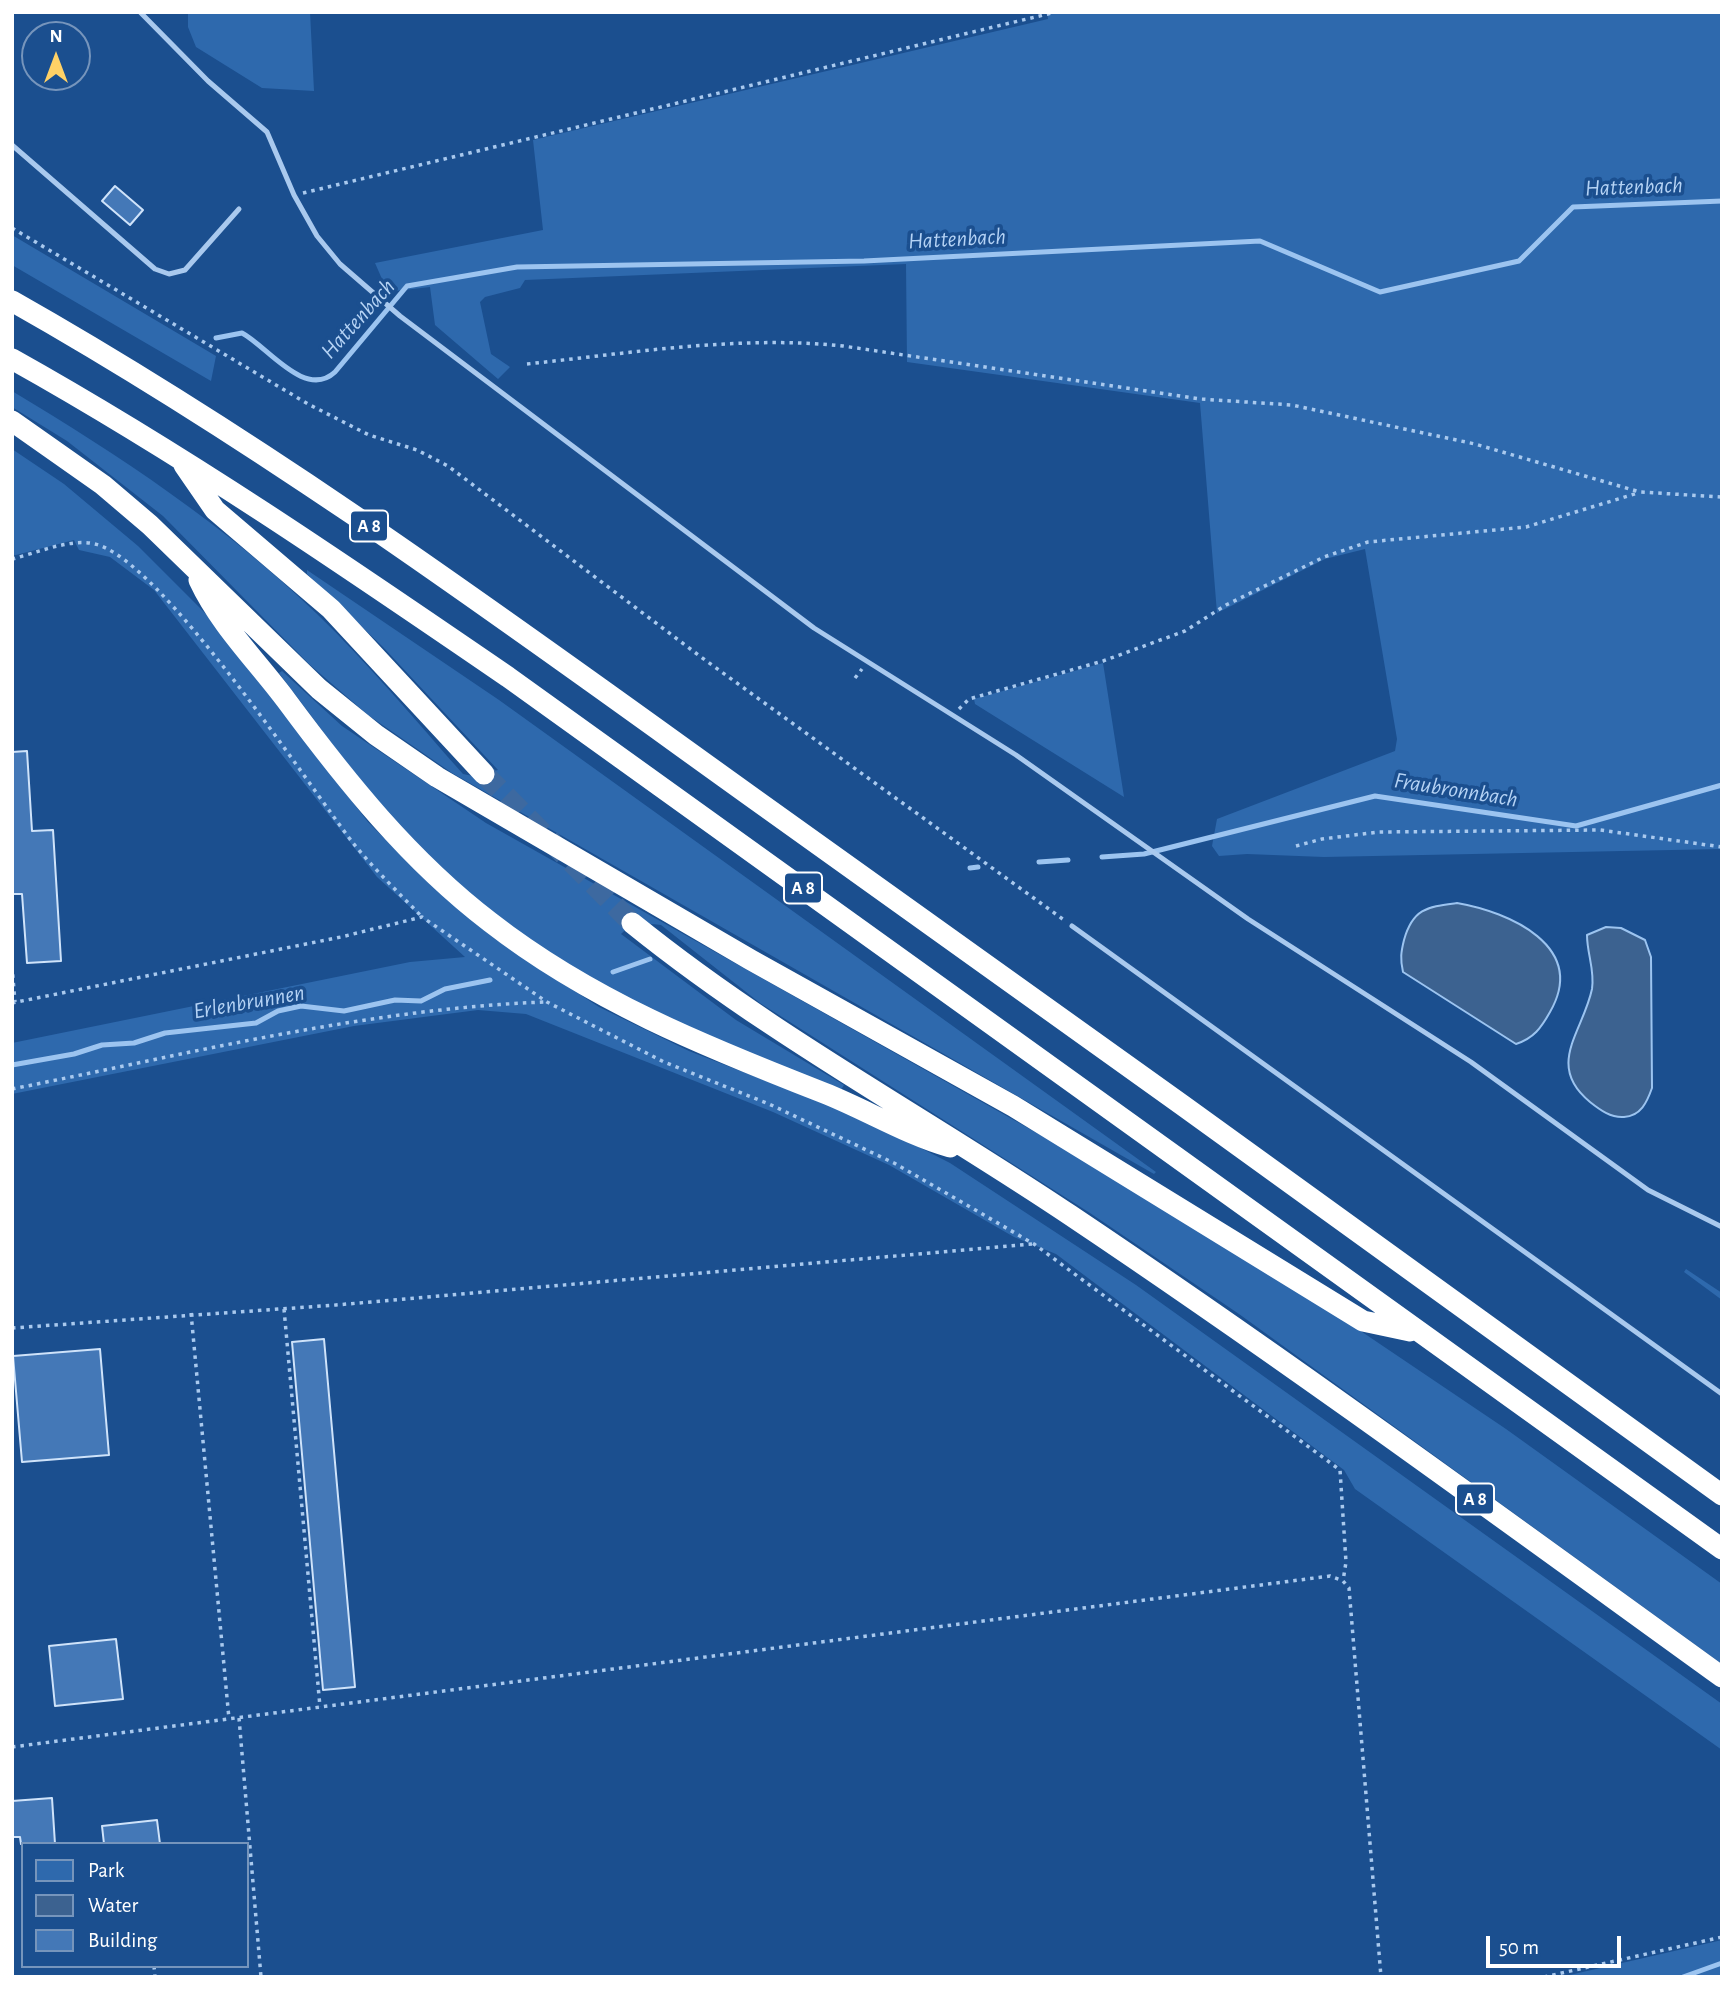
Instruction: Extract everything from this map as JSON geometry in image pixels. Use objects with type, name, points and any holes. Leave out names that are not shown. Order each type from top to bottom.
[{"type":"highway","name":"A 8","points":[[12,301],[211,419],[523,633],[1143,1076],[1722,1495]]},
{"type":"highway","name":"A 8","points":[[12,359],[178,457],[314,545],[609,748],[1418,1333],[1722,1549]]},
{"type":"highway","name":"A 8","points":[[12,421],[103,485],[193,566],[319,689],[376,735],[437,777],[751,960],[1013,1106],[1363,1321],[1418,1333]]},
{"type":"highway","name":"A 8","points":[[178,457],[215,510],[331,609],[484,774]]},
{"type":"highway","points":[[193,566],[214,612],[258,663],[355,790],[410,850],[491,923],[576,981],[653,1022],[843,1100],[917,1138],[979,1156]]},
{"type":"highway","name":"A 8","points":[[632,923],[767,1025],[979,1156],[1240,1330],[1722,1677]]},
{"type":"lane","points":[[140,12],[192,66],[267,132],[295,195],[327,249],[400,316],[772,599],[866,663],[1016,755],[1158,857],[1309,960],[1471,1062],[1647,1190],[1722,1227]]},
{"type":"lane","points":[[12,145],[140,257],[164,273],[173,274],[185,270],[239,209]]},
{"type":"lane","points":[[1072,926],[1722,1394]]},
{"type":"path","points":[[295,195],[1056,12]]},
{"type":"path","points":[[12,228],[308,404],[369,435],[417,450],[448,466],[701,657],[1072,926]]},
{"type":"path","points":[[527,364],[725,344],[811,343],[844,346],[1200,399],[1292,405],[1475,444],[1640,492],[1722,498]]},
{"type":"path","points":[[969,699],[1103,661],[1185,631],[1251,593],[1324,557],[1368,542],[1526,527],[1640,492]]},
{"type":"path","points":[[12,559],[76,543],[95,544],[130,564],[157,589],[238,685],[356,846],[422,917],[547,1002],[664,1062],[769,1104],[894,1163],[1034,1244],[1340,1470],[1346,1562],[1343,1581]]},
{"type":"path","points":[[1296,846],[1322,839],[1379,832],[1600,830],[1722,847]]},
{"type":"path","points":[[12,966],[14,1003],[341,937],[422,917]]},
{"type":"path","points":[[12,1089],[351,1022],[481,1004],[547,1002]]},
{"type":"path","points":[[12,1328],[284,1309],[1034,1244]]},
{"type":"path","points":[[284,1309],[320,1707]]},
{"type":"path","points":[[191,1314],[229,1719]]},
{"type":"path","points":[[12,1747],[1330,1576],[1343,1581],[1349,1588],[1381,1977]]},
{"type":"path","points":[[239,1718],[261,1977]]},
{"type":"path","points":[[1544,1977],[1722,1937]]},
{"type":"green space","points":[[188,12],[310,12],[314,91],[262,88],[196,47],[188,27]]},
{"type":"green space","points":[[1047,12],[1722,12],[1722,849],[1324,857],[1247,854],[1219,856],[1212,846],[1217,819],[1395,751],[1397,739],[1365,549],[1325,559],[1217,613],[1200,403],[907,362],[906,264],[525,280],[520,288],[485,297],[480,302],[491,354],[510,367],[498,379],[435,325],[430,287],[395,291],[382,279],[375,263],[543,230],[533,140],[1048,19]]},
{"type":"green space","points":[[12,235],[216,356],[211,381],[12,265]]},
{"type":"green space","points":[[12,391],[132,467],[245,550],[335,632],[463,774],[473,776],[498,770],[383,647],[307,574],[307,570],[499,700],[1156,1172],[1154,1174],[452,773],[368,715],[309,664],[163,516],[67,441],[12,407]]},
{"type":"green space","points":[[12,449],[64,484],[138,546],[211,619],[368,822],[431,885],[495,939],[599,1007],[689,1051],[864,1119],[950,1163],[1136,1285],[1722,1704],[1722,1750],[1355,1489],[1344,1470],[1056,1254],[1014,1237],[889,1165],[773,1112],[526,1014],[478,1010],[354,1026],[12,1094],[12,1043],[410,962],[465,957],[377,877],[154,590],[110,557],[79,550],[74,540],[12,556]]},
{"type":"green space","points":[[1103,663],[1124,797],[975,704],[974,699]]},
{"type":"green space","points":[[282,671],[342,726],[486,823],[1076,1155],[1288,1282],[1506,1429],[1722,1584],[1722,1664],[1239,1314],[1090,1213],[760,1003],[661,925],[640,925],[621,934],[736,1020],[844,1085],[841,1090],[737,1048],[634,1001],[537,945],[491,912],[424,853],[359,778],[279,673]]},
{"type":"green space","points":[[1686,1269],[1722,1293],[1722,1300],[1684,1272]]},
{"type":"green space","points":[[1722,1940],[1722,1977],[1561,1977]]},
{"type":"water","points":[[1457,903],[1499,915],[1519,924],[1537,936],[1551,951],[1559,968],[1559,989],[1550,1012],[1536,1032],[1522,1042],[1516,1044],[1403,972],[1402,948],[1412,921],[1430,908]]},
{"type":"water","points":[[1606,927],[1621,928],[1645,940],[1651,957],[1652,1088],[1639,1111],[1624,1117],[1610,1115],[1590,1102],[1577,1088],[1570,1075],[1568,1061],[1592,989],[1587,935]]},
{"type":"building","points":[[115,186],[143,210],[130,225],[102,201]]},
{"type":"building","points":[[27,751],[32,831],[53,830],[61,961],[27,963],[22,894],[12,894],[12,752]]},
{"type":"building","points":[[324,1339],[355,1687],[323,1690],[292,1342]]},
{"type":"building","points":[[100,1349],[109,1455],[22,1462],[13,1356]]},
{"type":"building","points":[[116,1639],[123,1699],[55,1706],[49,1646]]},
{"type":"building","points":[[52,1798],[55,1842],[21,1844],[20,1837],[12,1837],[12,1801]]},
{"type":"building","points":[[157,1820],[160,1842],[104,1842],[102,1826]]},
{"type":"waterway","name":"Hattenbach","points":[[216,338],[242,333],[299,375],[311,380],[323,379],[335,372],[407,286],[517,267],[864,261],[1260,241],[1380,292],[1519,261],[1573,207],[1722,201]]},
{"type":"waterway","name":"Fraubronnbach","points":[[1102,857],[1144,854],[1375,796],[1576,826],[1722,785]]},
{"type":"waterway","name":"Fraubronnbach","points":[[1039,862],[1068,860]]},
{"type":"waterway","name":"Fraubronnbach","points":[[970,868],[978,867]]},
{"type":"waterway","name":"Erlenbrunnen","points":[[613,972],[650,959]]},
{"type":"waterway","name":"Erlenbrunnen","points":[[12,1065],[74,1054],[102,1045],[134,1043],[165,1033],[256,1023],[278,1011],[301,1006],[344,1011],[395,1000],[421,1001],[445,989],[490,980]]},
{"type":"waterway","points":[[1683,1977],[1722,1963]]},
{"type":"tunnel","points":[[484,774],[632,923]]}]
